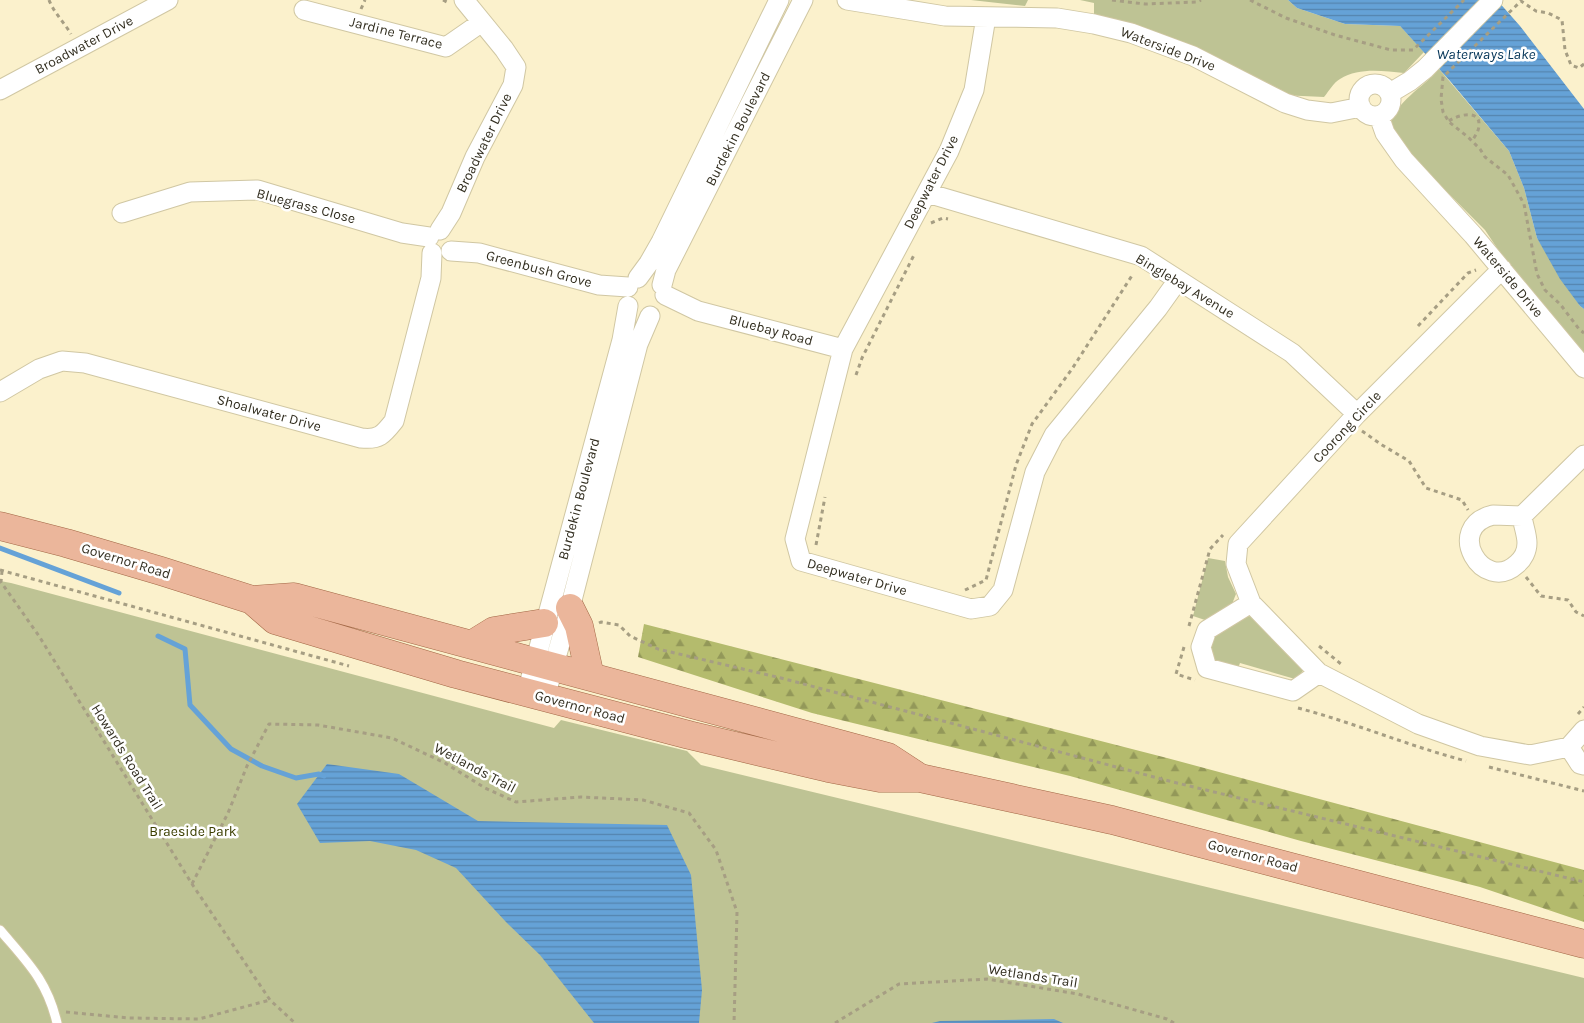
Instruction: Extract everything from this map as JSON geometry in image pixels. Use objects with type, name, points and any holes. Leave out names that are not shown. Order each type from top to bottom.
[{"type":"main road","name":"Governor Road","points":[[0,526],[142,565],[252,600],[294,597],[888,757],[920,778]]},
{"type":"main road","name":"Governor Road","points":[[252,600],[275,620],[456,674],[689,735],[828,768],[880,778],[920,778],[1112,820],[1584,944]]},
{"type":"main road","points":[[570,608],[579,626],[590,676]]},
{"type":"main road","points":[[473,644],[494,631],[544,623]]},
{"type":"street","name":"Broadwater Drive","points":[[0,90],[168,0]]},
{"type":"street","name":"Broadwater Drive","points":[[441,243],[451,213],[475,157],[513,85],[516,67],[464,0]]},
{"type":"street","name":"Burdekin Boulevard","points":[[544,663],[544,623],[622,340],[630,293],[660,242],[779,0]]},
{"type":"street","name":"Burdekin Boulevard","points":[[536,695],[544,663],[570,608],[638,344],[660,301],[666,270],[803,0]]},
{"type":"street","name":"Waterside Drive","points":[[847,0],[945,16],[1057,18],[1094,24],[1122,31],[1193,56],[1285,103],[1307,110],[1331,113],[1361,107]]},
{"type":"street","points":[[1390,93],[1410,81],[1424,69],[1493,0]]},
{"type":"street","name":"Jardine Terrace","points":[[304,10],[446,47],[482,22]]},
{"type":"street","name":"Deepwater Drive","points":[[986,17],[974,90],[949,151],[843,349],[796,539],[801,561],[971,609],[990,606],[1003,590],[1035,472],[1054,435],[1158,308],[1178,280]]},
{"type":"street","points":[[1377,84],[1382,85],[1390,93],[1392,100],[1390,106],[1387,111],[1379,116],[1368,114],[1361,107],[1360,96],[1366,87],[1377,84]]},
{"type":"street","name":"Waterside Drive","points":[[1379,116],[1385,133],[1404,160],[1473,235],[1496,275],[1584,368]]},
{"type":"street","name":"Bluegrass Close","points":[[122,212],[190,192],[258,190],[441,243]]},
{"type":"street","name":"Binglebay Avenue","points":[[927,193],[1141,256],[1292,353],[1361,424]]},
{"type":"street","name":"Greenbush Grove","points":[[441,243],[630,293]]},
{"type":"street","name":"Shoalwater Drive","points":[[0,392],[39,369],[62,361],[85,363],[361,438],[373,439],[384,434],[394,421],[441,243]]},
{"type":"street","name":"Coorong Circle","points":[[1496,275],[1361,424],[1238,544],[1236,564],[1251,603],[1319,673],[1418,724],[1480,746],[1530,755],[1569,747]]},
{"type":"street","points":[[644,277],[651,278],[657,280],[660,301],[637,315],[631,311],[630,293],[644,277]]},
{"type":"street","name":"Bluebay Road","points":[[660,301],[843,349]]},
{"type":"street","points":[[1522,516],[1527,543],[1522,559],[1509,569],[1493,571],[1478,563],[1473,556],[1469,539],[1476,524],[1492,515],[1522,516],[1584,455]]},
{"type":"street","points":[[1251,603],[1207,630],[1201,647],[1207,668],[1293,691],[1319,673]]},
{"type":"street","points":[[1579,725],[1569,747],[1580,764],[1584,765]]},
{"type":"lane","points":[[0,930],[40,979],[48,994],[57,1023]]},
{"type":"path","points":[[49,0],[55,14],[67,27],[78,48]]},
{"type":"path","points":[[1112,0],[1145,4],[1196,2],[1202,0]]},
{"type":"path","points":[[1250,0],[1286,18],[1335,35],[1391,50],[1413,50],[1464,0]]},
{"type":"path","points":[[1584,64],[1579,68],[1571,66],[1565,50],[1562,20],[1548,12],[1536,11],[1521,1],[1444,77],[1441,99],[1443,112],[1449,121],[1472,141],[1485,157],[1508,175],[1524,204],[1537,274],[1545,290],[1560,304],[1584,333]]},
{"type":"path","points":[[1449,121],[1455,116],[1463,115],[1474,116],[1478,119],[1479,126],[1472,141]]},
{"type":"path","points":[[927,231],[932,222],[943,218],[951,219]]},
{"type":"path","points":[[856,375],[862,358],[918,248]]},
{"type":"path","points":[[1414,331],[1468,273],[1479,268],[1496,275]]},
{"type":"path","points":[[956,588],[966,591],[986,580],[1016,465],[1032,424],[1072,369],[1135,275],[1128,271]]},
{"type":"path","points":[[1359,439],[1361,424]]},
{"type":"path","points":[[1361,424],[1382,445],[1409,461],[1426,488],[1462,500],[1476,524]]},
{"type":"path","points":[[818,552],[816,544],[826,489]]},
{"type":"path","points":[[1189,626],[1210,549],[1223,535]]},
{"type":"path","points":[[1516,565],[1541,596],[1568,600],[1576,612],[1584,616]]},
{"type":"path","points":[[1,571],[352,667]]},
{"type":"path","name":"Howards Road Trail","points":[[1,571],[1,582],[40,636],[192,884],[270,1000],[295,1023]]},
{"type":"path","points":[[592,625],[602,622],[619,626],[630,636],[658,649],[781,678],[1169,781],[1584,882]]},
{"type":"path","points":[[1316,644],[1344,666]]},
{"type":"path","points":[[1184,645],[1176,674],[1195,680]]},
{"type":"path","points":[[1291,706],[1329,716],[1431,752],[1469,762]]},
{"type":"path","points":[[1579,725],[1584,707]]},
{"type":"path","name":"Wetlands Trail","points":[[192,884],[228,813],[247,766],[268,724],[318,725],[392,738],[445,763],[485,788],[516,802],[581,797],[644,800],[689,813],[716,850],[737,912],[734,1023]]},
{"type":"path","points":[[1488,766],[1584,791]]},
{"type":"path","name":"Wetlands Trail","points":[[835,1023],[899,984],[986,979],[1078,994],[1166,1019],[1174,1023]]},
{"type":"path","points":[[54,1011],[129,1018],[199,1019],[270,1000]]},
{"type":"green space","points":[[971,0],[1028,0],[1025,6]]},
{"type":"green space","points":[[1080,0],[1288,0],[1297,8],[1345,24],[1400,26],[1424,52],[1404,73],[1363,71],[1347,75],[1338,80],[1324,97],[1281,95],[1094,15],[1094,3]]},
{"type":"green space","points":[[1439,69],[1509,151],[1524,188],[1537,238],[1580,306],[1584,309],[1584,357],[1517,278],[1485,230],[1432,177],[1409,157],[1390,127],[1403,102]]},
{"type":"green space","points":[[1208,558],[1225,561],[1228,577],[1236,594],[1230,609],[1211,622],[1193,616]]},
{"type":"green space","name":"Braeside Park","points":[[0,581],[554,728],[561,720],[687,751],[701,765],[1584,978],[1584,1023],[0,1023]]},
{"type":"green space","points":[[1250,615],[1301,660],[1303,671],[1295,679],[1240,663],[1237,671],[1216,666],[1210,658],[1211,640],[1227,625]]},
{"type":"green space","points":[[644,624],[1167,758],[1584,870],[1584,922],[1480,887],[1301,841],[1070,776],[812,713],[638,657]]},
{"type":"water","name":"Waterways Lake","points":[[1288,0],[1497,0],[1520,26],[1584,109],[1584,309],[1560,279],[1537,238],[1524,188],[1509,151],[1450,81],[1400,26],[1345,24],[1297,8]]},
{"type":"water","points":[[327,764],[399,774],[478,821],[667,825],[691,875],[702,990],[699,1023],[594,1023],[540,955],[506,922],[456,868],[416,850],[370,841],[320,843],[297,804]]},
{"type":"water","points":[[1054,1019],[1063,1023],[932,1023],[940,1021]]},
{"type":"waterway","points":[[0,548],[119,593]]},
{"type":"waterway","points":[[158,636],[185,649],[190,705],[231,749],[262,766],[296,778],[319,774],[324,776]]}]
